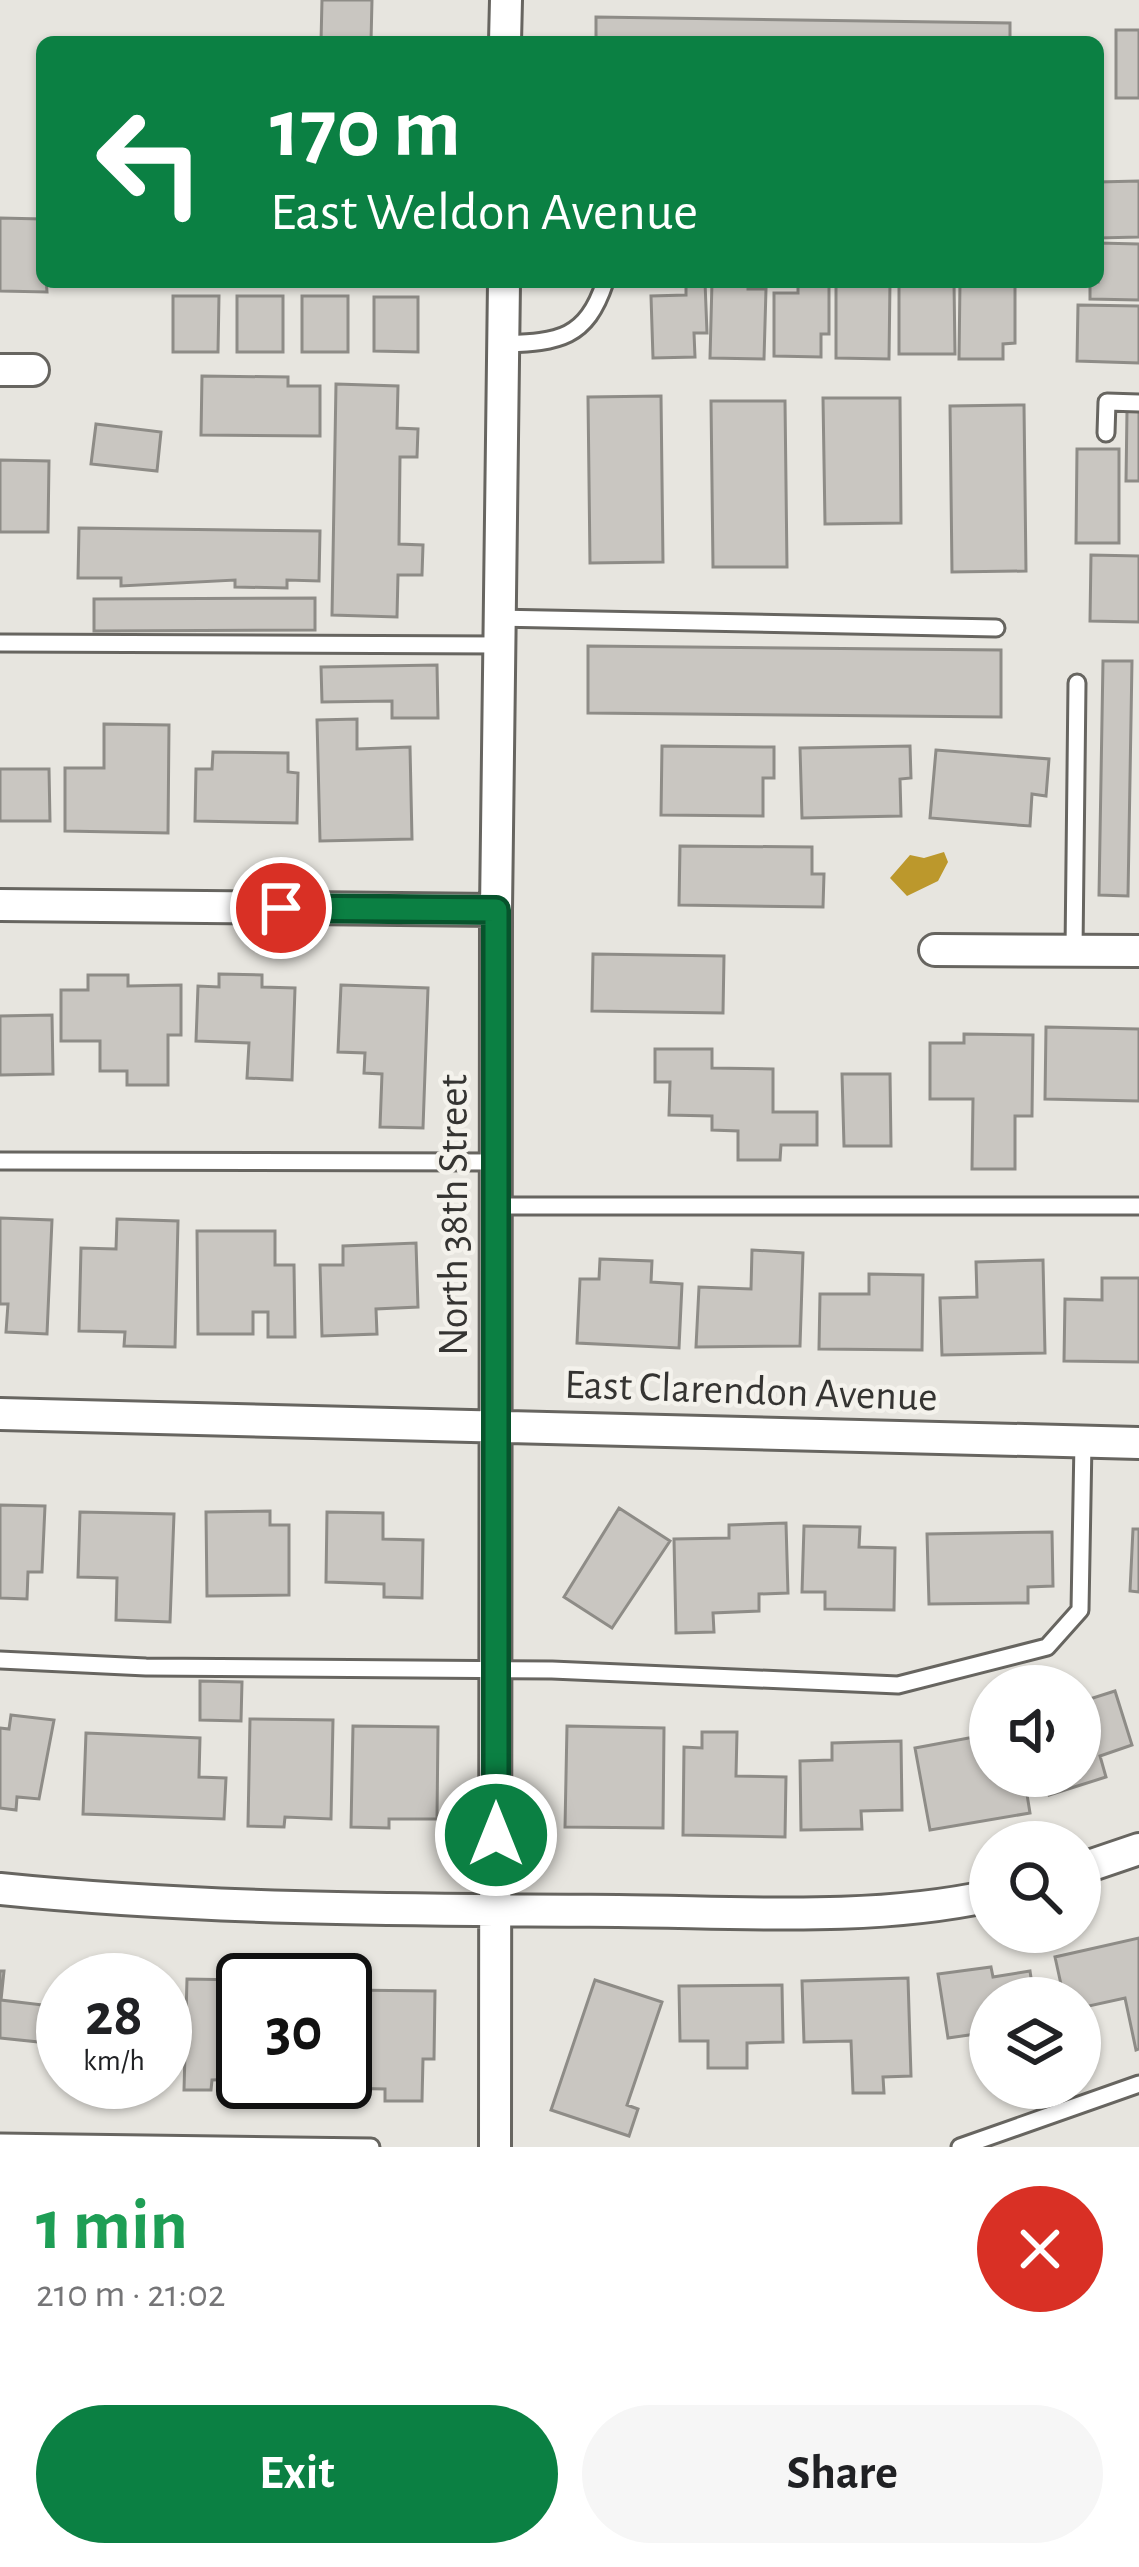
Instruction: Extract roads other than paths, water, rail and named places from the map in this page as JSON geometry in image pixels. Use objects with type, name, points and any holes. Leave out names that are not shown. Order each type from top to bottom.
[{"type":"street","points":[[506,0],[506,36]]},
{"type":"street","name":"North 38th Street","points":[[495,2147],[496,910],[504,288]]},
{"type":"street","points":[[0,370],[33,370]]},
{"type":"street","points":[[0,905],[496,910]]},
{"type":"street","points":[[935,950],[1139,951]]},
{"type":"street","name":"East Clarendon Avenue","points":[[0,1414],[1139,1443]]},
{"type":"street","points":[[1101,1862],[1139,1849]]},
{"type":"street","points":[[0,1889],[140,1904],[496,1911],[842,1912],[969,1898]]},
{"type":"lane","points":[[504,344],[554,343],[594,314],[603,288]]},
{"type":"lane","points":[[1106,433],[1107,402],[1139,403]]},
{"type":"lane","points":[[0,643],[500,631],[996,628]]},
{"type":"lane","points":[[1074,950],[1077,682]]},
{"type":"lane","points":[[0,1161],[496,1162]]},
{"type":"lane","points":[[496,1206],[1139,1206]]},
{"type":"lane","points":[[0,1660],[146,1667],[496,1670],[898,1685],[1047,1647],[1080,1610],[1083,1442]]},
{"type":"lane","points":[[960,2147],[1139,2084]]},
{"type":"lane","points":[[0,2142],[371,2147]]}]
